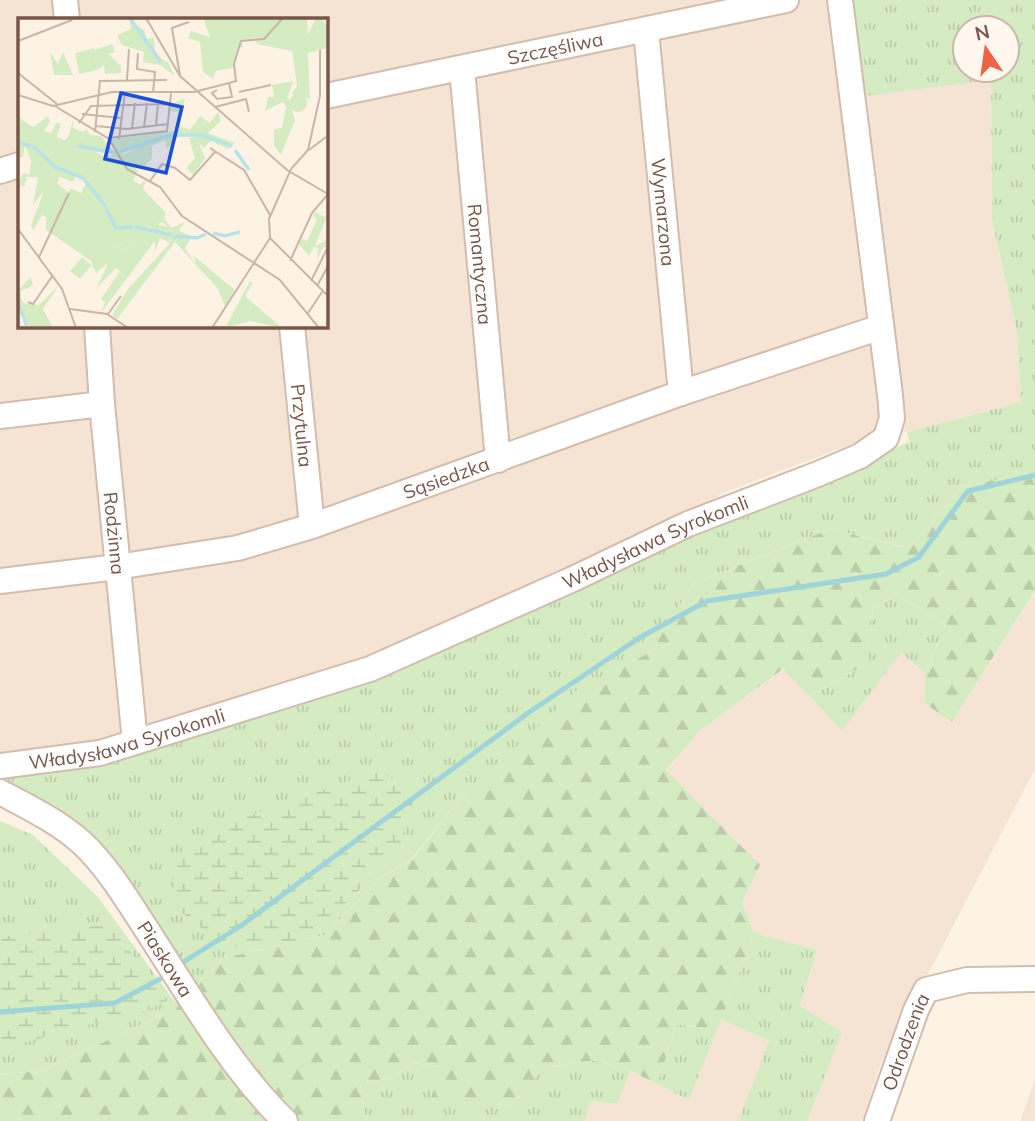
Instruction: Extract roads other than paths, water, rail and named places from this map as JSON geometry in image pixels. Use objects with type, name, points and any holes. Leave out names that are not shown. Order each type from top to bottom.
[{"type":"street","points":[[65,0],[67,18]]},
{"type":"street","name":"Szczęśliwa","points":[[327,96],[786,0]]},
{"type":"street","name":"Władysława Syrokomli","points":[[0,766],[100,754],[370,669],[561,585],[688,524],[860,456],[886,438],[892,418],[868,208],[840,0]]},
{"type":"street","name":"Wymarzona","points":[[646,31],[681,393]]},
{"type":"street","name":"Romantyczna","points":[[462,69],[498,460]]},
{"type":"street","points":[[0,171],[18,165]]},
{"type":"street","name":"Rodzinna","points":[[97,327],[135,742]]},
{"type":"street","name":"Przytulna","points":[[292,327],[312,526]]},
{"type":"street","name":"Sąsiedzka","points":[[0,581],[238,548],[312,526],[681,393],[881,327]]},
{"type":"street","points":[[0,416],[102,404]]},
{"type":"street","name":"Piaskowa","points":[[0,792],[57,824],[82,843],[121,891],[215,1034],[285,1121]]},
{"type":"street","name":"Odrodzenia","points":[[877,1121],[916,1010],[926,990],[967,980],[1035,979]]},
{"type":"waterway","points":[[185,961],[242,925],[528,713],[639,638],[707,601],[886,574],[919,557],[968,491],[1035,475]]},
{"type":"waterway","points":[[0,1012],[115,1003],[160,979]]}]
